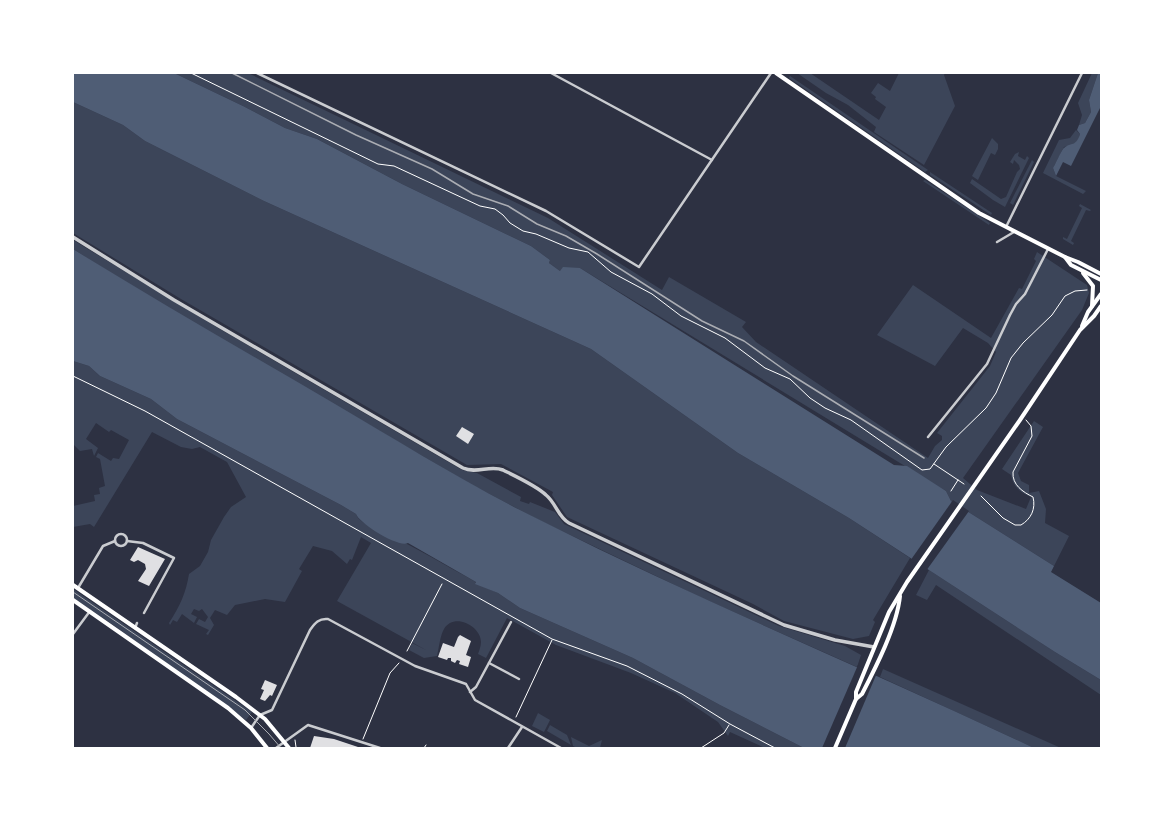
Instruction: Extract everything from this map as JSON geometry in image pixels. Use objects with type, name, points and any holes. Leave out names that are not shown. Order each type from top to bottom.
[{"type":"main road","points":[[776,73],[965,203],[1014,232],[1101,274]]},
{"type":"main road","points":[[1064,257],[1072,265],[1101,280]]},
{"type":"main road","points":[[1082,271],[1093,286],[1092,306]]},
{"type":"main road","points":[[835,748],[856,699],[856,692],[891,607],[900,596],[916,568],[1022,417],[1080,330],[1092,306],[1101,294]]},
{"type":"main road","points":[[1080,330],[1094,316],[1101,306]]},
{"type":"main road","points":[[73,585],[134,629],[236,697],[260,715],[289,748]]},
{"type":"main road","points":[[856,699],[862,694],[875,668],[898,610],[900,596]]},
{"type":"main road","points":[[73,600],[228,708],[251,728],[267,748]]},
{"type":"main road","points":[[874,647],[882,650]]},
{"type":"street","points":[[257,73],[546,211],[639,268],[771,73]]},
{"type":"street","points":[[551,73],[712,160]]},
{"type":"street","points":[[1006,227],[1082,73]]},
{"type":"street","points":[[997,242],[1014,232]]},
{"type":"street","points":[[73,237],[174,300],[463,468],[471,471],[502,470],[543,492],[564,520],[784,625],[835,640],[874,647]]},
{"type":"street","points":[[928,436],[987,364],[1010,315],[1016,304],[1025,294],[1048,249]]},
{"type":"street","points":[[78,588],[103,546],[115,541],[116,536],[121,534],[126,537],[127,541]]},
{"type":"street","points":[[115,541],[118,546],[122,546],[127,541],[143,542],[174,558],[144,613]]},
{"type":"street","points":[[73,634],[90,611]]},
{"type":"street","points":[[251,728],[260,715],[272,710],[310,630],[316,622],[323,619],[331,620],[415,666],[466,684],[475,700],[561,748]]},
{"type":"street","points":[[470,692],[476,687],[511,622]]},
{"type":"street","points":[[134,629],[138,623]]},
{"type":"street","points":[[489,663],[519,679]]},
{"type":"street","points":[[276,748],[308,725],[380,748]]},
{"type":"street","points":[[508,748],[522,727]]},
{"type":"path","points":[[191,73],[378,164],[394,166],[480,206],[500,211],[510,223],[519,229],[569,248],[584,251],[612,272],[652,294],[681,316],[725,338],[765,368],[790,379],[810,398],[824,408],[851,420],[922,470],[930,469],[946,447],[986,408],[996,394],[1011,358],[1022,343],[1052,315],[1065,296],[1075,291],[1087,289],[1092,291]]},
{"type":"path","points":[[73,376],[148,413],[552,639],[627,666],[682,694],[730,724],[775,748]]},
{"type":"path","points":[[981,496],[1003,518],[1014,525],[1025,523],[1033,511],[1033,497],[1019,488],[1012,476],[1032,436],[1032,426],[1022,417]]},
{"type":"path","points":[[934,464],[964,484]]},
{"type":"path","points":[[951,491],[958,480]]},
{"type":"path","points":[[407,651],[442,584]]},
{"type":"path","points":[[515,718],[552,639]]},
{"type":"path","points":[[362,741],[390,673],[402,659]]},
{"type":"path","points":[[701,748],[724,733],[730,724]]},
{"type":"path","points":[[293,736],[297,742],[296,748]]},
{"type":"shaded area","points":[[73,73],[174,73],[285,128],[317,139],[402,184],[531,246],[550,260],[549,263],[560,271],[563,267],[580,268],[894,465],[907,466],[946,491],[951,501],[1054,566],[1051,572],[1101,603],[1101,680],[1055,652],[849,518],[738,453],[591,349],[264,201],[145,141],[123,125],[73,102]]},
{"type":"shaded area","points":[[174,73],[248,73],[548,218],[662,290],[669,277],[746,322],[742,327],[756,342],[928,458],[935,446],[942,440],[942,436],[937,433],[990,366],[996,352],[988,343],[963,328],[935,366],[877,335],[913,285],[991,338],[1019,288],[1022,289],[1036,261],[1034,259],[1037,252],[1087,285],[1089,293],[1082,310],[963,478],[977,490],[1026,509],[1031,497],[1018,489],[1011,475],[1002,469],[1034,421],[1043,427],[1018,473],[1021,481],[1029,485],[1029,493],[1039,491],[1046,509],[1045,523],[1069,536],[1054,566],[951,501],[946,491],[580,268],[560,271],[549,263],[550,260],[531,246],[402,184],[317,139],[285,128]]},
{"type":"shaded area","points":[[797,73],[810,73],[879,120],[886,107],[875,99],[876,97],[871,93],[878,83],[890,91],[899,73],[945,73],[944,75],[955,106],[924,165],[874,132],[876,127],[848,105],[826,93]]},
{"type":"shaded area","points":[[1092,73],[1098,73],[1089,100],[1091,112],[1085,123],[1079,125],[1082,115],[1078,103]]},
{"type":"shaded area","points":[[1098,73],[1101,73],[1101,106],[1071,166],[1063,162],[1056,176],[1053,168],[1062,151],[1067,146],[1077,141],[1080,134],[1077,130],[1079,125],[1085,123],[1091,112],[1089,100]]},
{"type":"shaded area","points":[[790,76],[928,170],[925,172],[789,78]]},
{"type":"shaded area","points":[[73,102],[123,125],[145,141],[264,201],[591,349],[738,453],[849,518],[910,558],[873,620],[875,622],[869,636],[853,639],[784,621],[753,604],[567,517],[552,495],[553,492],[501,464],[467,465],[181,299],[73,233]]},
{"type":"shaded area","points":[[1076,130],[1080,134],[1078,140],[1064,147],[1053,168],[1056,176],[1086,191],[1083,194],[1043,173],[1059,140],[1070,138]]},
{"type":"shaded area","points":[[992,138],[998,144],[998,149],[995,155],[991,153],[978,180],[972,176]]},
{"type":"shaded area","points":[[1019,152],[1018,156],[1025,160],[1027,156],[1029,158],[1005,207],[970,183],[972,179],[1001,199],[1006,197],[1017,172],[1020,169],[1019,165],[1014,160],[1013,164],[1010,162],[1015,154]]},
{"type":"shaded area","points":[[1032,160],[1034,162],[1013,205],[1010,203]]},
{"type":"shaded area","points":[[930,172],[992,213],[991,215],[930,175]]},
{"type":"shaded area","points":[[925,180],[990,223],[989,225],[923,181]]},
{"type":"shaded area","points":[[1080,204],[1091,210],[1086,210],[1071,241],[1074,243],[1073,245],[1063,239],[1063,237],[1067,239],[1082,208],[1079,206]]},
{"type":"shaded area","points":[[73,240],[218,328],[462,470],[477,473],[521,497],[520,501],[529,504],[530,502],[555,512],[564,524],[779,626],[845,646],[861,655],[857,667],[700,597],[543,522],[474,486],[153,299],[73,249]]},
{"type":"shaded area","points":[[73,249],[439,465],[517,509],[666,581],[1034,748],[804,748],[633,658],[520,608],[498,593],[475,584],[476,582],[408,543],[403,544],[396,542],[379,534],[364,523],[356,514],[341,505],[177,419],[151,399],[100,376],[89,366],[73,361]]},
{"type":"shaded area","points":[[73,361],[89,366],[100,376],[151,399],[177,419],[341,505],[356,514],[360,520],[368,525],[418,550],[476,582],[475,583],[498,593],[520,608],[633,658],[804,748],[765,748],[730,732],[728,736],[718,722],[675,693],[631,673],[556,645],[507,618],[486,658],[478,654],[481,642],[477,631],[472,626],[460,621],[448,624],[444,629],[437,656],[424,658],[409,650],[412,643],[426,650],[337,601],[371,543],[361,537],[352,560],[350,559],[347,564],[332,551],[313,546],[299,569],[302,571],[285,602],[265,599],[235,605],[227,615],[215,610],[210,618],[214,625],[208,635],[206,634],[209,630],[196,624],[199,619],[205,622],[208,617],[202,609],[199,611],[194,609],[191,614],[197,617],[194,623],[182,614],[177,622],[173,620],[170,625],[169,623],[184,593],[189,574],[200,566],[208,552],[211,540],[231,507],[246,497],[227,462],[200,447],[192,449],[181,447],[152,432],[94,527],[90,524],[73,527],[73,506],[95,501],[94,495],[100,494],[99,488],[105,486],[100,459],[96,457],[98,453],[111,461],[113,458],[119,459],[129,440],[111,430],[109,432],[96,423],[86,439],[98,448],[94,456],[92,449],[80,451],[73,444]]},
{"type":"shaded area","points":[[929,570],[1101,680],[1101,695],[936,585],[927,600],[916,595]]},
{"type":"shaded area","points":[[73,589],[252,712],[246,720],[73,598]]},
{"type":"shaded area","points":[[883,669],[1061,748],[1034,748],[880,677]]},
{"type":"shaded area","points":[[538,713],[550,720],[544,732],[532,726]]},
{"type":"shaded area","points":[[550,725],[567,735],[571,745],[547,731]]},
{"type":"shaded area","points":[[571,737],[589,746],[602,740],[600,748],[577,748],[573,746]]},
{"type":"pier","points":[[953,500],[969,511],[926,571],[910,561]]},
{"type":"pier","points":[[858,665],[877,673],[845,748],[822,748]]},
{"type":"building","points":[[462,427],[474,434],[468,444],[456,436]]},
{"type":"building","points":[[138,547],[165,559],[149,586],[138,581],[146,569],[145,564],[138,560],[134,562],[130,560]]},
{"type":"building","points":[[460,635],[471,641],[466,655],[471,657],[468,667],[459,664],[460,661],[457,660],[455,663],[451,661],[451,658],[448,658],[447,660],[438,657],[443,643],[454,647]]},
{"type":"building","points":[[265,680],[277,685],[272,696],[270,695],[265,701],[260,699],[264,690],[261,689]]},
{"type":"building","points":[[314,736],[334,739],[361,748],[310,748]]},
{"type":"tram line","points":[[73,592],[245,710],[281,748]]},
{"type":"railway","points":[[232,73],[356,135],[432,169],[473,194],[508,206],[537,224],[566,236],[702,321],[744,341],[793,376],[924,458]]}]
